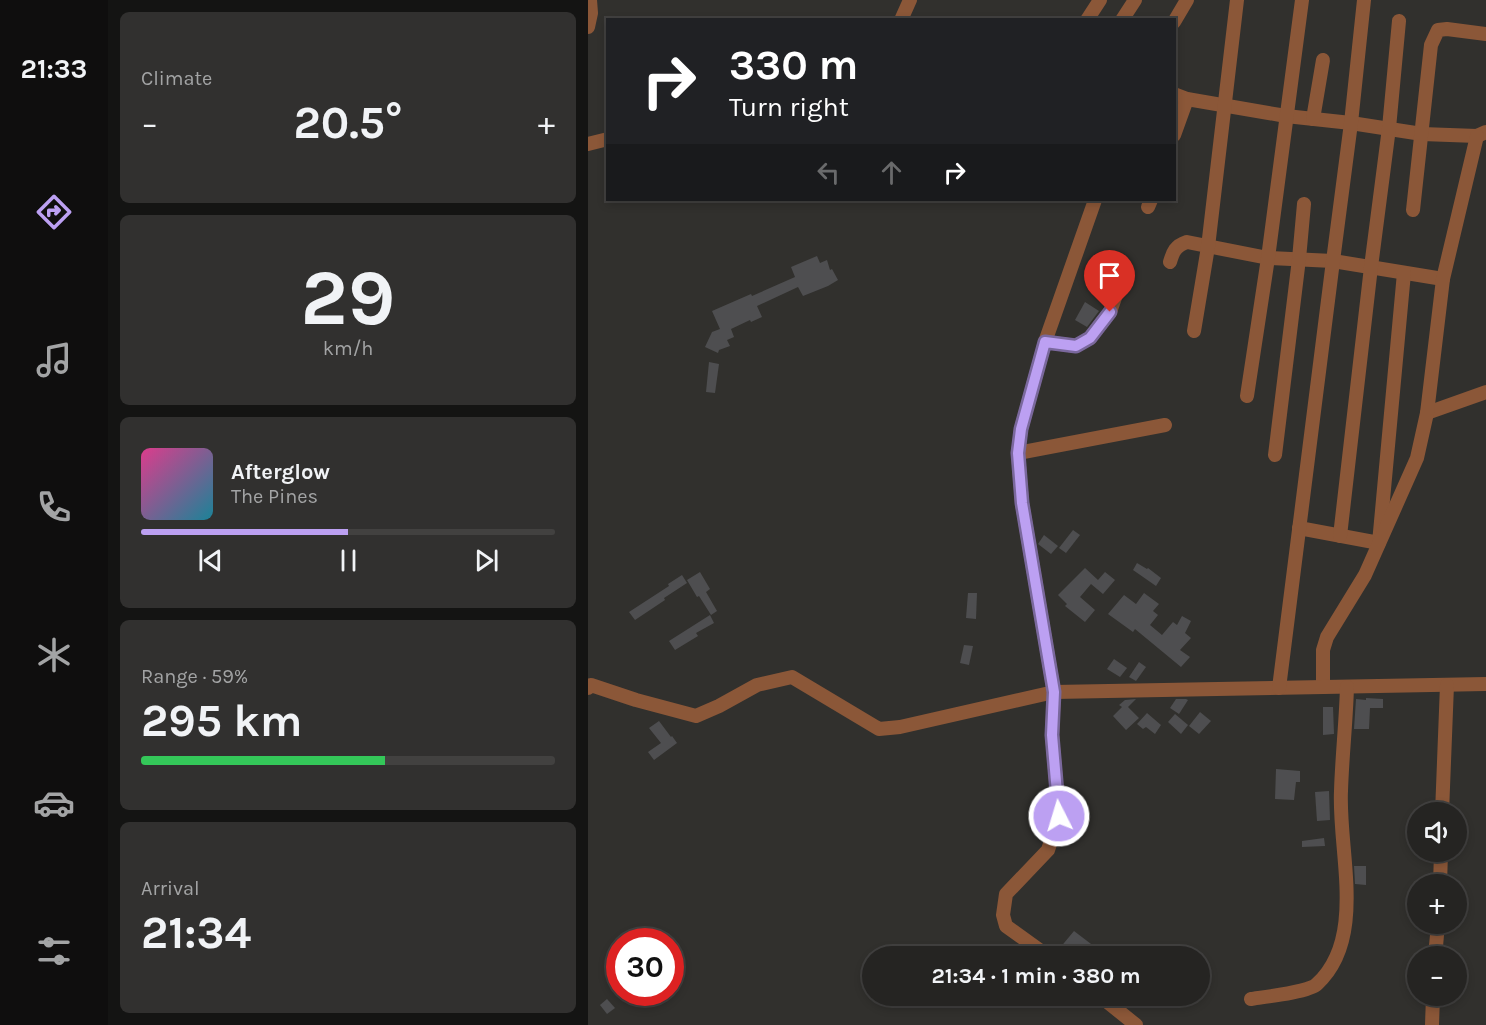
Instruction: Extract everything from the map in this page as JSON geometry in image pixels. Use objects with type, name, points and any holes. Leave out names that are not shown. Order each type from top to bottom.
[{"type":"street","points":[[588,27],[591,13],[590,0]]},
{"type":"street","points":[[903,18],[910,0]]},
{"type":"street","points":[[1088,18],[1100,0]]},
{"type":"street","points":[[1123,18],[1135,0]]},
{"type":"street","points":[[1176,18],[1185,0]]},
{"type":"street","points":[[1194,331],[1208,247],[1237,0]]},
{"type":"street","points":[[1247,396],[1268,258],[1302,0]]},
{"type":"street","points":[[1279,688],[1351,123],[1364,0]]},
{"type":"street","points":[[1340,536],[1400,21]]},
{"type":"street","points":[[1413,210],[1431,45],[1438,30],[1486,34]]},
{"type":"street","points":[[1313,119],[1323,60]]},
{"type":"street","points":[[1176,124],[1181,97],[1286,116],[1422,134],[1482,134],[1443,279],[1427,413],[1417,458],[1365,575],[1326,637],[1323,650],[1323,687]]},
{"type":"street","points":[[588,144],[606,140]]},
{"type":"street","points":[[1034,946],[1006,926],[1003,915],[1006,894],[1048,850],[1059,816],[1052,735],[1054,692],[1022,503],[1018,453],[1021,429],[1045,342],[1095,201]]},
{"type":"street","points":[[1275,455],[1304,204]]},
{"type":"street","points":[[1170,262],[1174,249],[1186,242],[1268,258],[1333,261],[1443,279]]},
{"type":"street","points":[[1379,543],[1404,273]]},
{"type":"street","points":[[1045,342],[1076,346],[1090,338],[1110,312],[1123,275]]},
{"type":"street","points":[[1427,413],[1486,392]]},
{"type":"street","points":[[1018,453],[1166,425]]},
{"type":"street","points":[[1299,528],[1379,543]]},
{"type":"street","points":[[588,688],[591,685],[696,716],[757,685],[792,677],[879,729],[900,727],[1054,692],[1486,684]]},
{"type":"street","points":[[1442,802],[1447,685]]},
{"type":"street","points":[[1251,999],[1315,986],[1331,969],[1338,956],[1346,920],[1346,872],[1341,792],[1347,687]]},
{"type":"street","points":[[1112,1006],[1136,1025]]},
{"type":"street","points":[[1432,1025],[1433,1006]]},
{"type":"building","points":[[817,256],[820,263],[827,260],[830,270],[832,269],[838,280],[803,296],[798,287],[757,306],[762,317],[731,329],[734,337],[727,340],[730,346],[719,350],[718,353],[705,347],[712,332],[720,329],[712,311],[795,277],[791,267]]},
{"type":"building","points":[[1085,302],[1099,311],[1087,327],[1075,320]]},
{"type":"building","points":[[709,362],[719,364],[715,393],[706,392]]},
{"type":"building","points":[[1073,530],[1080,535],[1066,553],[1059,548]]},
{"type":"building","points":[[1044,535],[1058,546],[1051,554],[1038,544]]},
{"type":"building","points":[[1137,563],[1161,578],[1156,586],[1133,570]]},
{"type":"building","points":[[1085,568],[1098,580],[1105,572],[1115,580],[1103,594],[1091,584],[1080,597],[1095,610],[1085,622],[1065,606],[1067,604],[1058,595]]},
{"type":"building","points":[[700,572],[710,589],[706,592],[717,611],[711,615],[687,580]]},
{"type":"building","points":[[682,575],[687,583],[635,620],[629,612]]},
{"type":"building","points":[[968,593],[977,593],[976,619],[966,618]]},
{"type":"building","points":[[1144,593],[1159,604],[1153,611],[1158,615],[1150,625],[1162,635],[1173,622],[1177,625],[1182,616],[1191,621],[1185,633],[1191,638],[1180,650],[1190,657],[1181,667],[1135,629],[1133,632],[1108,614],[1124,595],[1136,604]]},
{"type":"building","points":[[710,615],[714,623],[696,633],[698,636],[675,650],[669,641]]},
{"type":"building","points":[[964,645],[973,646],[969,665],[960,663]]},
{"type":"building","points":[[1114,659],[1127,668],[1120,677],[1107,669]]},
{"type":"building","points":[[1139,662],[1146,667],[1136,681],[1129,677]]},
{"type":"building","points":[[1366,698],[1383,699],[1383,708],[1370,708],[1369,729],[1354,729],[1356,699],[1366,700]]},
{"type":"building","points":[[1136,699],[1128,707],[1139,718],[1126,730],[1113,716],[1125,700]]},
{"type":"building","points":[[1176,699],[1188,700],[1179,714],[1170,708]]},
{"type":"building","points":[[1323,707],[1333,707],[1334,734],[1323,735]]},
{"type":"building","points":[[1200,712],[1211,721],[1199,734],[1189,726]]},
{"type":"building","points":[[1147,713],[1161,725],[1155,734],[1137,724]]},
{"type":"building","points":[[1175,714],[1188,725],[1181,734],[1168,722]]},
{"type":"building","points":[[659,721],[677,743],[654,760],[648,752],[661,743],[649,728]]},
{"type":"building","points":[[1276,769],[1300,771],[1300,782],[1296,782],[1294,800],[1275,799]]},
{"type":"building","points":[[1329,791],[1330,820],[1317,821],[1315,792]]},
{"type":"building","points":[[1324,838],[1325,846],[1302,847],[1302,841]]},
{"type":"building","points":[[1354,866],[1366,866],[1366,885],[1355,884]]},
{"type":"building","points":[[1074,931],[1094,946],[1062,946]]},
{"type":"building","points":[[606,1000],[606,1006],[615,1008],[607,1014],[600,1005]]},
{"type":"route","points":[[1059,816],[1052,735],[1054,692],[1022,503],[1018,453],[1021,429],[1045,342],[1076,346],[1090,338],[1110,312]]}]
